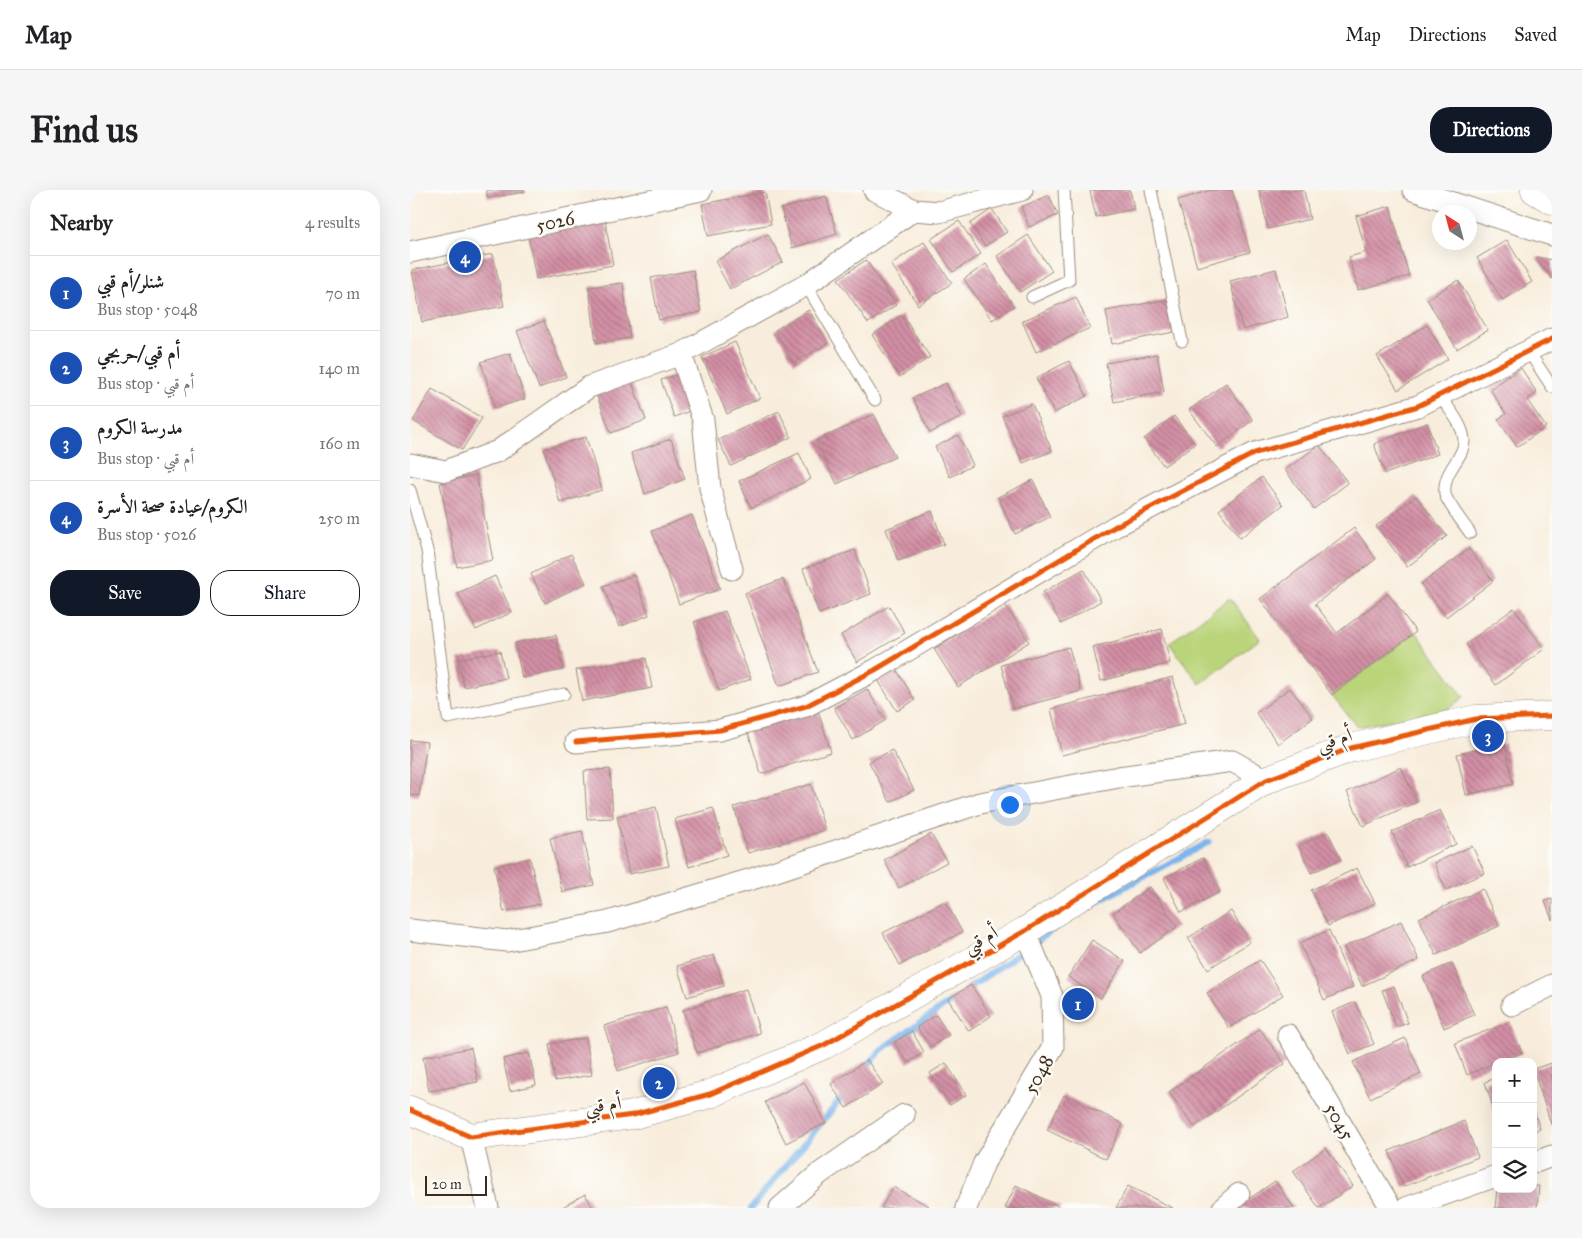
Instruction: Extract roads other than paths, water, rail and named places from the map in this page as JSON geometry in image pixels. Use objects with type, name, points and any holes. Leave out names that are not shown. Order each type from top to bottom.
[{"type":"street","name":"5026","points":[[410,252],[701,190]]},
{"type":"street","points":[[874,190],[914,210],[939,212],[1022,190]]},
{"type":"street","points":[[1413,190],[1552,235]]},
{"type":"street","points":[[1535,190],[1552,200]]},
{"type":"street","points":[[410,464],[446,471],[498,451],[589,387],[681,354],[806,285],[914,210]]},
{"type":"street","points":[[576,742],[720,730],[806,706],[875,670],[1116,526],[1255,453],[1418,406],[1552,340]]},
{"type":"street","points":[[681,354],[703,420],[710,488],[732,569]]},
{"type":"street","name":"أم قبي","points":[[471,1137],[633,1115],[710,1094],[824,1045],[1025,931],[1266,780],[1350,748],[1476,719],[1552,716]]},
{"type":"street","points":[[410,930],[507,941],[608,922],[755,878],[980,803],[1119,777],[1232,761],[1266,780]]},
{"type":"street","name":"5048","points":[[966,1208],[984,1163],[1053,1047],[1052,996],[1025,931]]},
{"type":"street","points":[[1512,1005],[1552,985]]},
{"type":"street","name":"5045","points":[[1288,1034],[1391,1208]]},
{"type":"street","points":[[410,1110],[471,1137],[488,1208]]},
{"type":"street","points":[[780,1208],[819,1174],[904,1115]]},
{"type":"street","points":[[1537,1162],[1552,1156]]},
{"type":"street","points":[[1406,1208],[1492,1177]]},
{"type":"street","points":[[1223,1208],[1239,1194]]},
{"type":"lane","points":[[1032,297],[1069,280],[1064,190]]},
{"type":"lane","points":[[1151,190],[1182,341]]},
{"type":"lane","points":[[806,285],[875,400]]},
{"type":"lane","points":[[1529,352],[1552,387]]},
{"type":"lane","points":[[1440,396],[1459,426],[1464,441],[1446,476],[1445,495],[1470,533]]},
{"type":"lane","points":[[410,490],[427,550],[448,718],[564,694]]},
{"type":"waterway","points":[[1084,909],[1209,842]]},
{"type":"waterway","points":[[965,991],[1061,924]]},
{"type":"waterway","points":[[865,1069],[881,1050],[957,997]]},
{"type":"waterway","points":[[751,1208],[846,1093]]},
{"type":"place","name":"الكروم/عيادة صحة الأسرة","points":[[465,257]]},
{"type":"place","name":"مدرسة الكروم","points":[[1488,736]]},
{"type":"place","name":"شنلر/أم قبي","points":[[1078,1004]]},
{"type":"place","name":"أم قبي/حربجي","points":[[659,1083]]}]
